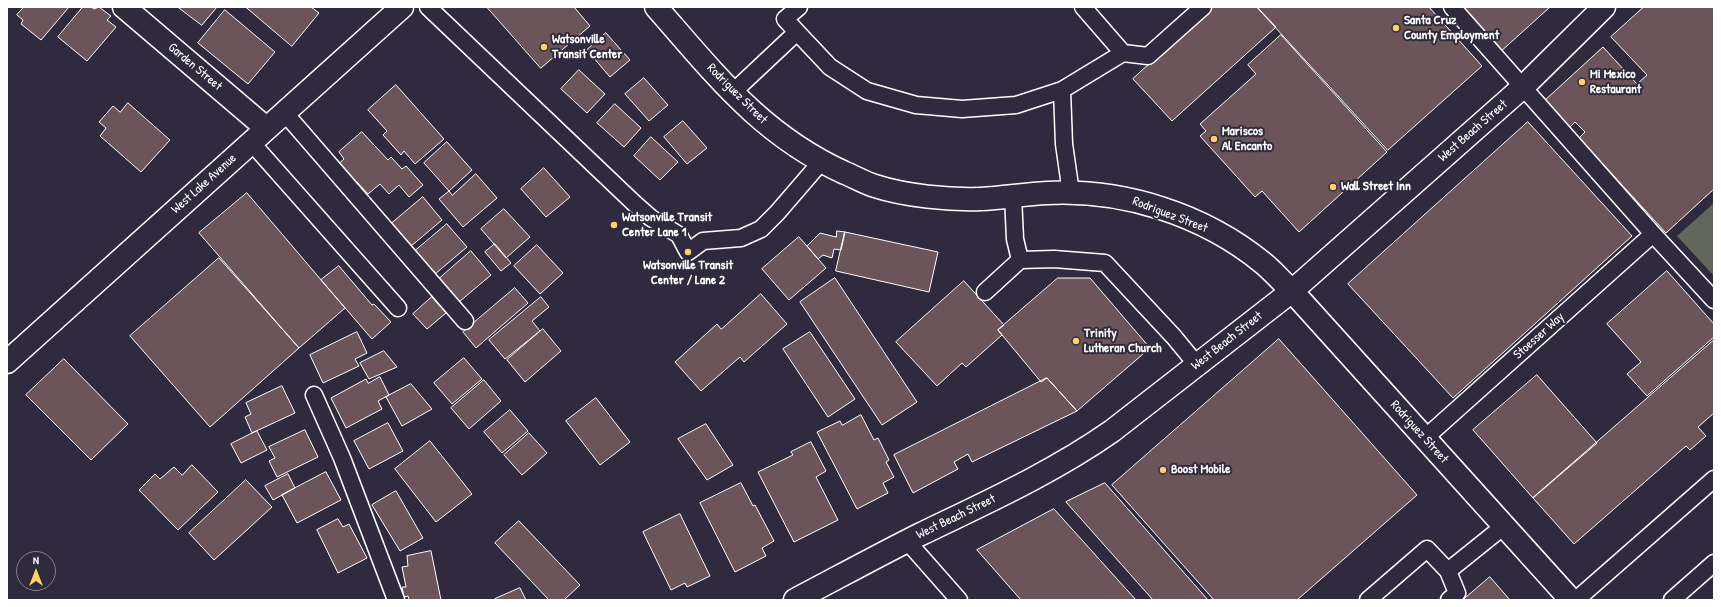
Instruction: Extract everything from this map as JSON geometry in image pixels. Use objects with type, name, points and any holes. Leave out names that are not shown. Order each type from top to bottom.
[{"type":"street","name":"Garden Street","points":[[124,7],[259,135]]},
{"type":"street","name":"West Lake Avenue","points":[[7,362],[402,7]]},
{"type":"street","name":"Rodriguez Street","points":[[656,7],[748,110],[782,138],[821,162],[875,186],[923,196],[980,199],[1071,193],[1096,194],[1138,201],[1198,223],[1231,240],[1263,263],[1292,291],[1571,600]]},
{"type":"street","name":"West Beach Street","points":[[795,600],[907,541],[1046,474],[1082,452],[1292,291],[1524,86],[1604,7]]},
{"type":"lane","points":[[428,7],[635,204],[652,218],[679,235],[688,252],[703,241],[741,238],[761,229],[777,213],[821,162]]},
{"type":"lane","points":[[799,7],[785,19],[830,67],[867,91],[916,105],[962,108],[1016,105],[1062,90],[1123,53],[1148,56],[1204,7]]},
{"type":"lane","points":[[1083,7],[1123,53]]},
{"type":"lane","points":[[1452,7],[1524,86],[1653,234],[1714,300]]},
{"type":"lane","points":[[732,93],[797,32]]},
{"type":"lane","points":[[1062,90],[1064,144],[1071,193]]},
{"type":"lane","points":[[284,112],[465,321]]},
{"type":"lane","points":[[259,135],[398,308]]},
{"type":"lane","points":[[1013,196],[1015,239],[1020,260]]},
{"type":"lane","name":"Stoesser Way","points":[[1425,438],[1653,234]]},
{"type":"lane","points":[[985,292],[1020,260],[1054,259],[1105,263],[1197,365]]},
{"type":"lane","points":[[314,395],[342,458],[396,600]]},
{"type":"lane","points":[[1576,600],[1714,479]]},
{"type":"lane","points":[[1448,572],[1504,526]]},
{"type":"lane","points":[[907,541],[960,600]]},
{"type":"lane","points":[[1368,600],[1427,549],[1448,572],[1457,593],[1449,600]]},
{"type":"lane","points":[[1672,600],[1714,563]]},
{"type":"green space","points":[[1714,203],[1714,276],[1677,236]]},
{"type":"building","points":[[24,7],[69,7],[41,40],[21,24],[23,20],[17,15]]},
{"type":"building","points":[[83,7],[91,7],[94,9],[99,7],[111,16],[107,20],[116,27],[87,61],[58,37]]},
{"type":"building","points":[[178,7],[217,7],[202,25]]},
{"type":"building","points":[[246,7],[311,7],[319,13],[292,46]]},
{"type":"building","name":"Watsonville Transit Center","points":[[487,7],[574,7],[590,26],[541,68]]},
{"type":"building","points":[[1212,7],[1257,7],[1276,27],[1172,121],[1133,79]]},
{"type":"building","points":[[1257,7],[1429,7],[1482,66],[1388,150]]},
{"type":"building","points":[[1458,7],[1550,7],[1499,53]]},
{"type":"building","points":[[1644,7],[1712,7],[1714,9],[1714,189],[1666,233],[1579,138],[1585,132],[1575,122],[1569,128],[1544,101],[1603,47],[1637,84],[1647,75],[1611,37]]},
{"type":"building","points":[[225,10],[275,52],[248,84],[198,43]]},
{"type":"building","points":[[606,33],[630,60],[610,77],[587,50]]},
{"type":"building","points":[[1281,35],[1387,152],[1299,232],[1262,191],[1255,197],[1200,136],[1206,131],[1200,124],[1256,74],[1248,65]]},
{"type":"building","points":[[579,70],[605,94],[587,113],[561,89]]},
{"type":"building","points":[[644,78],[668,105],[649,121],[625,94]]},
{"type":"building","points":[[396,85],[444,139],[415,164],[404,151],[401,155],[383,135],[387,131],[368,110]]},
{"type":"building","points":[[128,103],[170,140],[141,172],[100,136],[106,128],[99,122],[113,106],[120,112]]},
{"type":"building","points":[[615,104],[641,128],[624,147],[597,123]]},
{"type":"building","points":[[683,121],[707,148],[687,164],[664,137]]},
{"type":"building","points":[[1528,122],[1632,236],[1453,398],[1348,284]]},
{"type":"building","points":[[362,132],[388,160],[391,157],[402,169],[406,166],[423,185],[409,197],[399,185],[389,194],[380,184],[368,194],[357,182],[352,187],[335,167],[344,159],[339,152]]},
{"type":"building","points":[[651,137],[678,162],[660,180],[634,156]]},
{"type":"building","points":[[447,142],[472,170],[449,191],[424,163]]},
{"type":"building","points":[[544,168],[570,197],[546,217],[521,189]]},
{"type":"building","points":[[476,174],[497,198],[463,227],[439,199],[449,191],[452,195]]},
{"type":"building","points":[[247,193],[345,308],[299,348],[199,233]]},
{"type":"building","points":[[423,197],[442,220],[410,247],[391,224]]},
{"type":"building","points":[[504,209],[530,237],[506,258],[481,229]]},
{"type":"building","points":[[447,224],[467,247],[435,274],[415,251]]},
{"type":"building","points":[[837,231],[845,232],[841,250],[834,249],[832,258],[823,255],[818,259],[807,246],[820,233],[836,237]]},
{"type":"building","points":[[845,232],[938,252],[929,292],[836,271]]},
{"type":"building","points":[[799,237],[826,268],[789,300],[762,269]]},
{"type":"building","points":[[495,244],[511,263],[501,271],[485,252]]},
{"type":"building","points":[[537,245],[563,273],[540,294],[514,266]]},
{"type":"building","points":[[471,251],[491,275],[459,302],[439,279]]},
{"type":"building","points":[[219,258],[299,348],[210,427],[130,336]]},
{"type":"building","points":[[339,266],[372,305],[374,304],[391,322],[372,339],[321,280]]},
{"type":"building","points":[[1667,271],[1714,324],[1714,337],[1647,396],[1627,374],[1641,362],[1607,324]]},
{"type":"building","points":[[835,278],[917,402],[882,425],[800,302]]},
{"type":"building","name":"Trinity Lutheran Church","points":[[1058,278],[1090,278],[1150,348],[1077,411],[1047,378],[1041,382],[998,330]]},
{"type":"building","points":[[964,281],[1004,325],[998,330],[1002,335],[966,367],[962,363],[937,386],[896,342]]},
{"type":"building","points":[[515,288],[528,303],[476,348],[463,332]]},
{"type":"building","points":[[761,294],[787,324],[744,362],[740,357],[701,391],[675,362],[717,324],[721,329]]},
{"type":"building","points":[[432,297],[446,313],[427,329],[413,314]]},
{"type":"building","points":[[541,297],[549,307],[532,321],[540,331],[505,359],[489,340]]},
{"type":"building","points":[[543,329],[561,351],[525,382],[507,360]]},
{"type":"building","points":[[357,332],[367,353],[355,359],[359,366],[323,383],[310,355]]},
{"type":"building","points":[[810,332],[855,399],[828,417],[783,349]]},
{"type":"building","points":[[1279,339],[1417,495],[1297,600],[1214,600],[1112,485]]},
{"type":"building","points":[[1714,340],[1714,413],[1698,427],[1706,436],[1690,450],[1686,446],[1574,544],[1533,498]]},
{"type":"building","points":[[384,351],[397,367],[369,379],[360,363]]},
{"type":"building","points":[[464,358],[482,379],[452,404],[434,383]]},
{"type":"building","points":[[64,359],[128,424],[91,460],[26,395]]},
{"type":"building","points":[[1537,375],[1597,443],[1533,498],[1473,430]]},
{"type":"building","points":[[380,377],[389,395],[378,401],[382,409],[346,428],[331,398],[366,379],[368,383]]},
{"type":"building","points":[[1047,378],[1077,411],[972,462],[968,454],[954,462],[958,469],[913,493],[894,455]]},
{"type":"building","points":[[484,380],[501,401],[469,429],[451,408]]},
{"type":"building","points":[[411,384],[432,409],[402,426],[386,397]]},
{"type":"building","points":[[282,386],[295,413],[252,433],[245,417],[251,414],[246,403]]},
{"type":"building","points":[[596,398],[630,442],[600,465],[566,421]]},
{"type":"building","points":[[510,410],[528,431],[502,453],[484,432]]},
{"type":"building","points":[[861,415],[874,440],[878,438],[889,460],[886,462],[894,477],[883,483],[888,493],[857,509],[817,432],[840,421],[842,425]]},
{"type":"building","points":[[388,423],[403,451],[369,469],[354,441]]},
{"type":"building","points":[[706,424],[733,465],[707,480],[678,439]]},
{"type":"building","points":[[305,430],[318,457],[277,477],[269,461],[275,458],[269,447]]},
{"type":"building","points":[[257,431],[267,450],[241,463],[231,444]]},
{"type":"building","points":[[529,433],[547,453],[522,475],[504,455]]},
{"type":"building","points":[[430,441],[472,494],[436,522],[395,469]]},
{"type":"building","points":[[811,442],[826,471],[816,477],[838,520],[794,542],[758,472],[793,455],[791,452]]},
{"type":"building","points":[[192,465],[218,492],[178,530],[139,490],[155,474],[160,479],[174,467],[182,475]]},
{"type":"building","points":[[326,472],[341,500],[297,523],[282,495]]},
{"type":"building","points":[[288,474],[295,488],[273,500],[265,486]]},
{"type":"building","points":[[246,480],[272,507],[214,560],[189,533]]},
{"type":"building","points":[[741,483],[753,506],[755,505],[774,541],[762,548],[766,556],[735,572],[700,503]]},
{"type":"building","points":[[1105,483],[1208,600],[1153,600],[1066,502]]},
{"type":"building","points":[[396,491],[423,538],[400,551],[372,505]]},
{"type":"building","points":[[1054,509],[1136,600],[1021,600],[977,550]]},
{"type":"building","points":[[680,514],[710,576],[687,587],[685,583],[671,590],[643,532]]},
{"type":"building","points":[[338,519],[343,527],[349,524],[367,558],[338,573],[317,530]]},
{"type":"building","points":[[519,521],[580,585],[564,600],[549,600],[495,543]]},
{"type":"building","points":[[431,551],[441,600],[409,600],[408,596],[404,597],[402,587],[406,587],[402,567],[408,566],[407,556]]},
{"type":"building","points":[[1490,577],[1510,600],[1463,600]]},
{"type":"building","points":[[520,588],[526,600],[495,600],[495,599]]},
{"type":"place","name":"Santa Cruz County Employment","points":[[1396,28]]},
{"type":"place","name":"Watsonville Transit Center","points":[[544,47]]},
{"type":"place","name":"Mi Mexico Restaurant","points":[[1582,82]]},
{"type":"place","name":"Mariscos Al Encanto","points":[[1214,139]]},
{"type":"place","name":"Wall Street Inn","points":[[1333,187]]},
{"type":"place","name":"Watsonville Transit Center Lane 1","points":[[614,225]]},
{"type":"place","name":"Watsonville Transit Center / Lane 2","points":[[688,252]]},
{"type":"place","name":"Trinity Lutheran Church","points":[[1076,341]]},
{"type":"place","name":"Boost Mobile","points":[[1163,470]]}]
